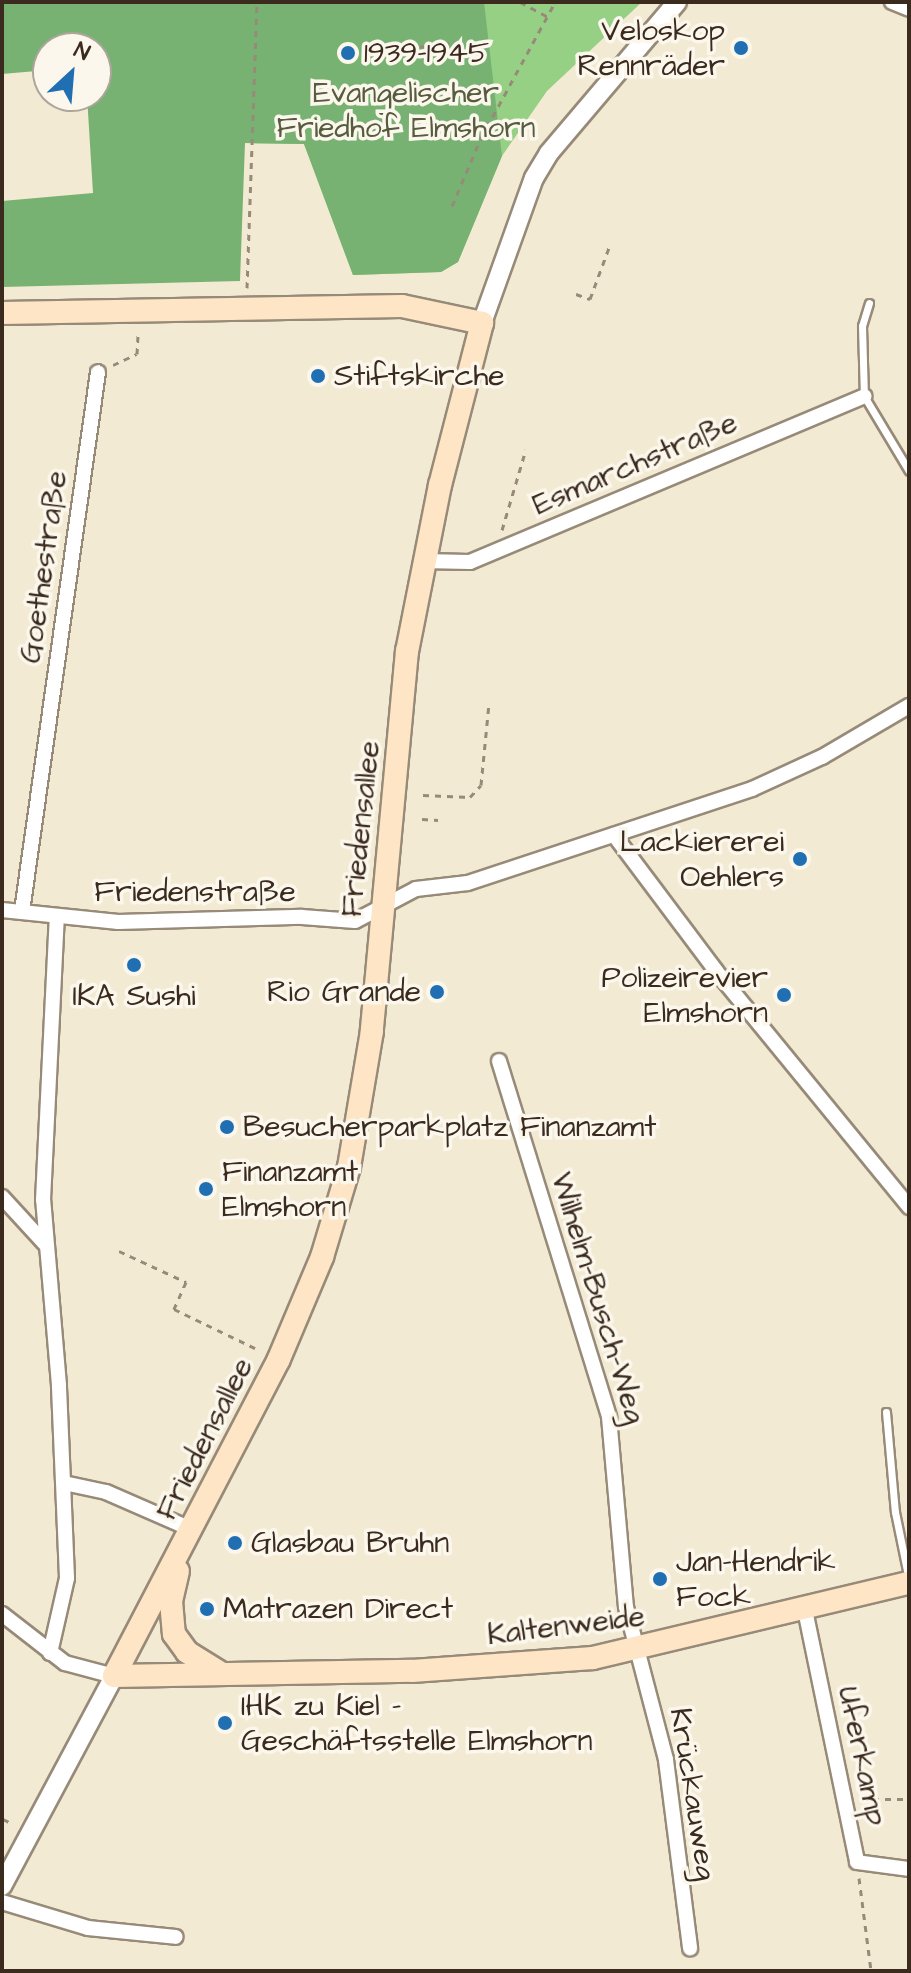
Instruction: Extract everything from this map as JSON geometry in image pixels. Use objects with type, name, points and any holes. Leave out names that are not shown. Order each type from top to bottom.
[{"type":"main road","points":[[2,313],[402,306],[482,323]]},
{"type":"main road","name":"Friedensallee","points":[[114,1676],[279,1359],[322,1257],[349,1167],[372,1031],[407,651],[422,561],[482,323]]},
{"type":"main road","points":[[188,1538],[171,1601],[174,1634],[201,1663],[224,1675]]},
{"type":"main road","name":"Kaltenweide","points":[[114,1676],[531,1664],[638,1649],[805,1610],[909,1581]]},
{"type":"street","name":"Friedensallee","points":[[482,323],[534,178],[549,153],[677,2]]},
{"type":"street","points":[[892,2],[909,9]]},
{"type":"street","name":"Goethestraße","points":[[22,911],[98,372]]},
{"type":"street","name":"Esmarchstraße","points":[[422,561],[470,562],[864,396]]},
{"type":"street","name":"Friedenstraße","points":[[2,910],[150,922],[288,917],[355,921],[416,889],[468,883],[788,774],[909,706]]},
{"type":"street","points":[[614,835],[716,971],[909,1207]]},
{"type":"street","points":[[50,1653],[67,1578],[64,1483],[45,1244],[45,1109],[57,916]]},
{"type":"street","name":"Wilhelm-Busch-Weg","points":[[499,1061],[607,1406],[615,1444],[626,1607],[638,1649]]},
{"type":"street","points":[[2,1197],[45,1244]]},
{"type":"street","points":[[64,1483],[106,1492],[188,1538]]},
{"type":"street","name":"Uferkamp","points":[[805,1610],[857,1862],[909,1869]]},
{"type":"street","points":[[2,1614],[50,1653],[89,1673],[114,1676],[2,1886]]},
{"type":"street","name":"Krückauweg","points":[[638,1649],[666,1760],[690,1948]]},
{"type":"street","points":[[2,1902],[88,1928],[176,1937]]},
{"type":"lane","points":[[869,303],[862,326],[864,396],[909,471]]},
{"type":"lane","points":[[886,1412],[897,1526],[909,1581]]},
{"type":"path","points":[[246,308],[257,2]]},
{"type":"path","points":[[520,2],[548,17]]},
{"type":"path","points":[[452,206],[481,138],[555,2]]},
{"type":"path","points":[[372,52],[470,41]]},
{"type":"path","points":[[576,294],[590,299],[610,245]]},
{"type":"path","points":[[98,372],[137,354],[138,335]]},
{"type":"path","points":[[499,549],[526,449]]},
{"type":"path","points":[[423,795],[470,797],[481,785],[489,704]]},
{"type":"path","points":[[422,819],[438,820]]},
{"type":"path","points":[[119,1251],[186,1282],[174,1309],[255,1348]]},
{"type":"path","points":[[845,1799],[909,1799]]},
{"type":"path","points":[[3,1819],[9,1822]]},
{"type":"path","points":[[857,1862],[871,1971]]},
{"type":"green space","points":[[2,2],[484,2],[502,156],[458,262],[441,272],[353,275],[304,144],[245,143],[240,281],[2,287],[2,201],[93,193],[88,112],[112,112],[112,32],[32,32],[32,71],[2,74]]},
{"type":"green space","name":"Evangelischer Friedhof Elmshorn","points":[[248,2],[642,2],[547,91],[502,156],[458,262],[441,272],[353,275],[304,144],[245,143]]},
{"type":"place","name":"Veloskop Rennräder","points":[[741,48]]},
{"type":"place","name":"1939-1945","points":[[348,53]]},
{"type":"place","name":"Stiftskirche","points":[[318,376]]},
{"type":"place","name":"Lackiererei Oehlers","points":[[800,859]]},
{"type":"place","name":"IKA Sushi","points":[[134,965]]},
{"type":"place","name":"Rio Grande","points":[[437,992]]},
{"type":"place","name":"Polizeirevier Elmshorn","points":[[784,995]]},
{"type":"place","name":"Besucherparkplatz Finanzamt","points":[[227,1127]]},
{"type":"place","name":"Finanzamt Elmshorn","points":[[206,1189]]},
{"type":"place","name":"Glasbau Bruhn","points":[[235,1543]]},
{"type":"place","name":"Jan-Hendrik Fock","points":[[660,1579]]},
{"type":"place","name":"Matrazen Direct","points":[[207,1609]]},
{"type":"place","name":"IHK zu Kiel - Geschäftsstelle Elmshorn","points":[[225,1723]]}]
